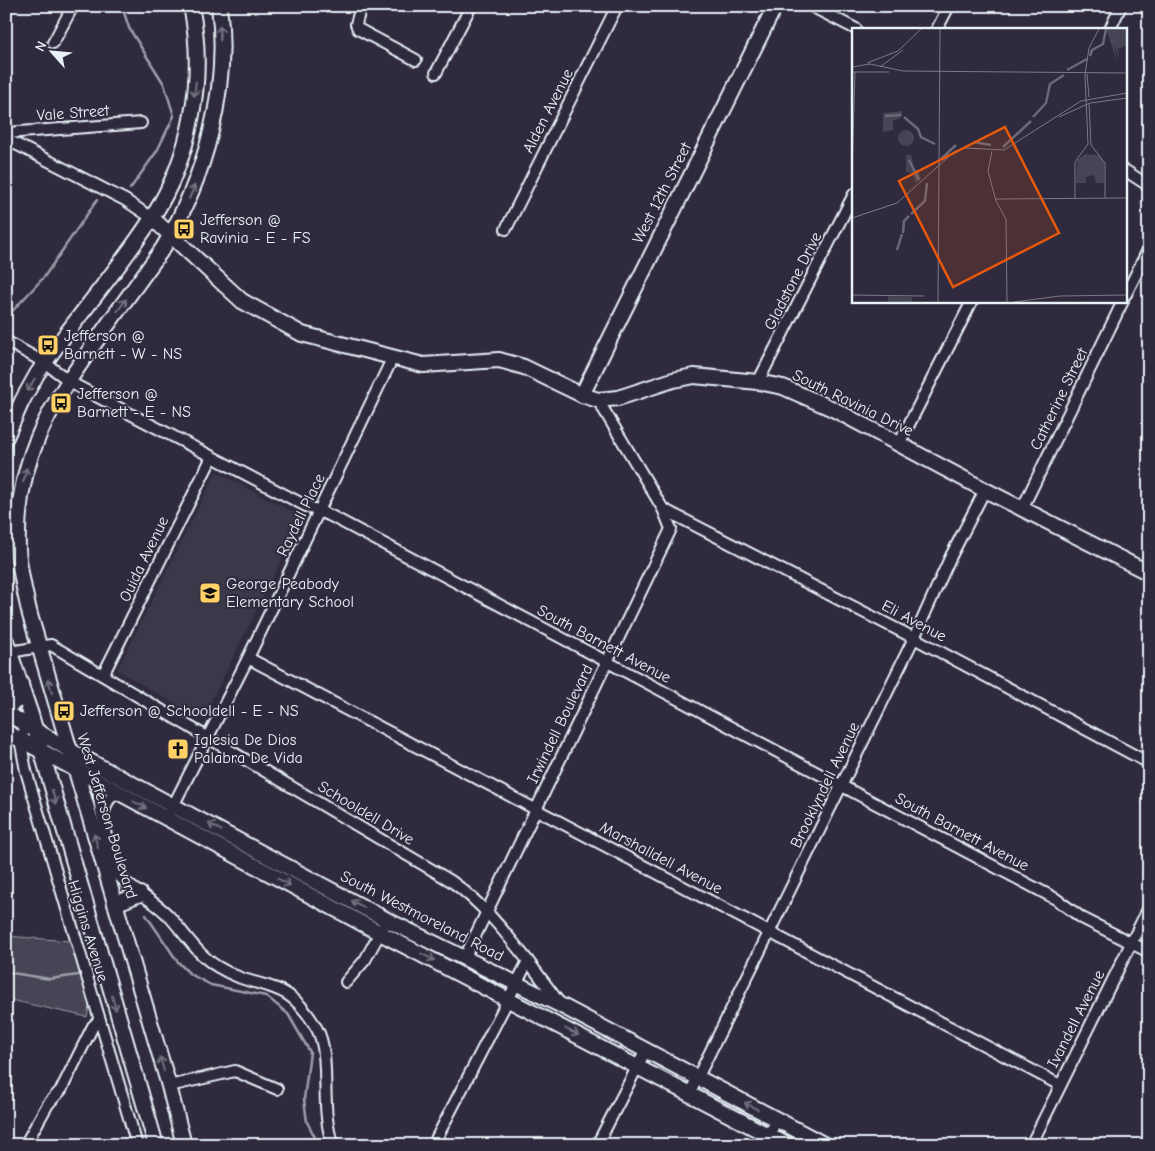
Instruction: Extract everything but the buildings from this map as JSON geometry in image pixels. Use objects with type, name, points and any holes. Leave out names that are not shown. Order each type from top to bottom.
[{"type":"main road","points":[[6,437],[22,401],[45,363],[152,218],[180,161],[193,108],[197,68],[191,6]]},
{"type":"main road","name":"West Jefferson Boulevard","points":[[184,1145],[169,1086],[73,768],[30,615],[19,562],[19,514],[22,486],[38,436],[50,408],[170,236],[194,185],[212,126],[219,71],[219,6]]},
{"type":"main road","name":"West 12th Street","points":[[582,395],[775,6]]},
{"type":"main road","name":"South Ravinia Drive","points":[[152,218],[251,307],[302,334],[431,365],[499,360],[524,367],[582,395],[598,400],[618,398],[673,380],[694,376],[758,382],[795,391],[900,444],[984,490],[1149,573]]},
{"type":"main road","points":[[8,646],[22,684],[31,728],[40,750],[156,1145]]},
{"type":"main road","points":[[6,708],[16,701],[22,684]]},
{"type":"main road","name":"South Westmoreland Road","points":[[6,713],[68,749],[387,920],[562,1006],[826,1145]]},
{"type":"main road","name":"South Westmoreland Road","points":[[6,732],[380,933],[690,1093],[766,1140],[787,1145]]},
{"type":"main road","points":[[115,904],[140,894]]},
{"type":"street","points":[[53,43],[74,6]]},
{"type":"street","points":[[361,6],[356,24],[358,29],[416,60]]},
{"type":"street","points":[[436,73],[471,6]]},
{"type":"street","name":"Alden Avenue","points":[[506,229],[617,6]]},
{"type":"street","points":[[811,6],[854,28]]},
{"type":"street","points":[[938,28],[949,6]]},
{"type":"street","points":[[1110,28],[1121,6]]},
{"type":"street","name":"Vale Street","points":[[6,133],[141,123]]},
{"type":"street","name":"South Ravinia Drive","points":[[6,139],[125,200],[152,218]]},
{"type":"street","points":[[1128,172],[1149,186]]},
{"type":"street","name":"Gladstone Drive","points":[[758,382],[852,198]]},
{"type":"street","points":[[1128,290],[1149,248]]},
{"type":"street","points":[[900,444],[971,302]]},
{"type":"street","name":"Catherine Street","points":[[1022,509],[1123,302]]},
{"type":"street","name":"South Barnett Avenue","points":[[6,341],[45,363],[68,380],[212,457],[607,662],[1056,899],[1082,918],[1149,952]]},
{"type":"street","name":"Raydell Place","points":[[166,819],[248,658],[394,357]]},
{"type":"street","name":"Irwindell Boulevard","points":[[465,957],[669,536],[670,524],[663,509],[598,400]]},
{"type":"street","name":"Ouida Avenue","points":[[103,675],[212,457]]},
{"type":"street","name":"Brooklyndell Avenue","points":[[690,1093],[914,638],[950,558],[984,490]]},
{"type":"street","name":"Eli Avenue","points":[[663,509],[914,638],[1149,764]]},
{"type":"street","name":"Schooldell Drive","points":[[8,646],[51,645],[451,881],[470,894],[487,911],[562,1006]]},
{"type":"street","name":"Marshalldell Avenue","points":[[248,658],[1060,1085]]},
{"type":"street","points":[[20,739],[31,728]]},
{"type":"street","name":"Higgins Avenue","points":[[20,739],[39,818],[137,1145]]},
{"type":"street","points":[[98,782],[99,804],[103,814],[113,865],[126,883],[169,916],[193,946],[212,963],[231,974],[275,987],[289,994],[301,1005],[317,1030],[322,1042],[325,1117],[333,1145]]},
{"type":"street","points":[[103,814],[108,801],[116,792]]},
{"type":"street","name":"Ivandell Avenue","points":[[1031,1145],[1149,908]]},
{"type":"street","points":[[346,982],[365,960],[387,920]]},
{"type":"street","points":[[433,1145],[528,961]]},
{"type":"street","points":[[26,1145],[48,1104],[61,1090],[93,1026],[100,1020]]},
{"type":"street","points":[[597,1145],[646,1050]]},
{"type":"street","points":[[169,1086],[235,1071],[277,1089]]},
{"type":"street","points":[[766,1140],[777,1119]]},
{"type":"shaded area","name":"George Peabody Elementary School","points":[[216,472],[303,517],[202,720],[117,670]]},
{"type":"shaded area","points":[[6,936],[70,941],[87,988],[89,1008],[87,1017],[6,999]]},
{"type":"waterway","points":[[122,6],[129,28],[164,84],[174,116],[157,151],[130,189]]},
{"type":"waterway","points":[[6,318],[44,277],[97,200]]},
{"type":"waterway","points":[[146,915],[178,962],[190,974],[211,985],[266,996],[288,1014],[310,1052],[304,1099],[307,1122],[319,1145]]},
{"type":"waterway","points":[[6,972],[50,979],[78,975]]},
{"type":"place","name":"Jefferson @ Ravinia - E - FS","points":[[184,229]]},
{"type":"place","name":"Jefferson @ Barnett - W - NS","points":[[48,345]]},
{"type":"place","name":"Jefferson @ Barnett - E - NS","points":[[61,403]]},
{"type":"place","name":"George Peabody Elementary School","points":[[210,593]]},
{"type":"place","name":"Jefferson @ Schooldell - E - NS","points":[[64,711]]},
{"type":"place","name":"Iglesia De Dios Palabra De Vida","points":[[178,749]]}]
